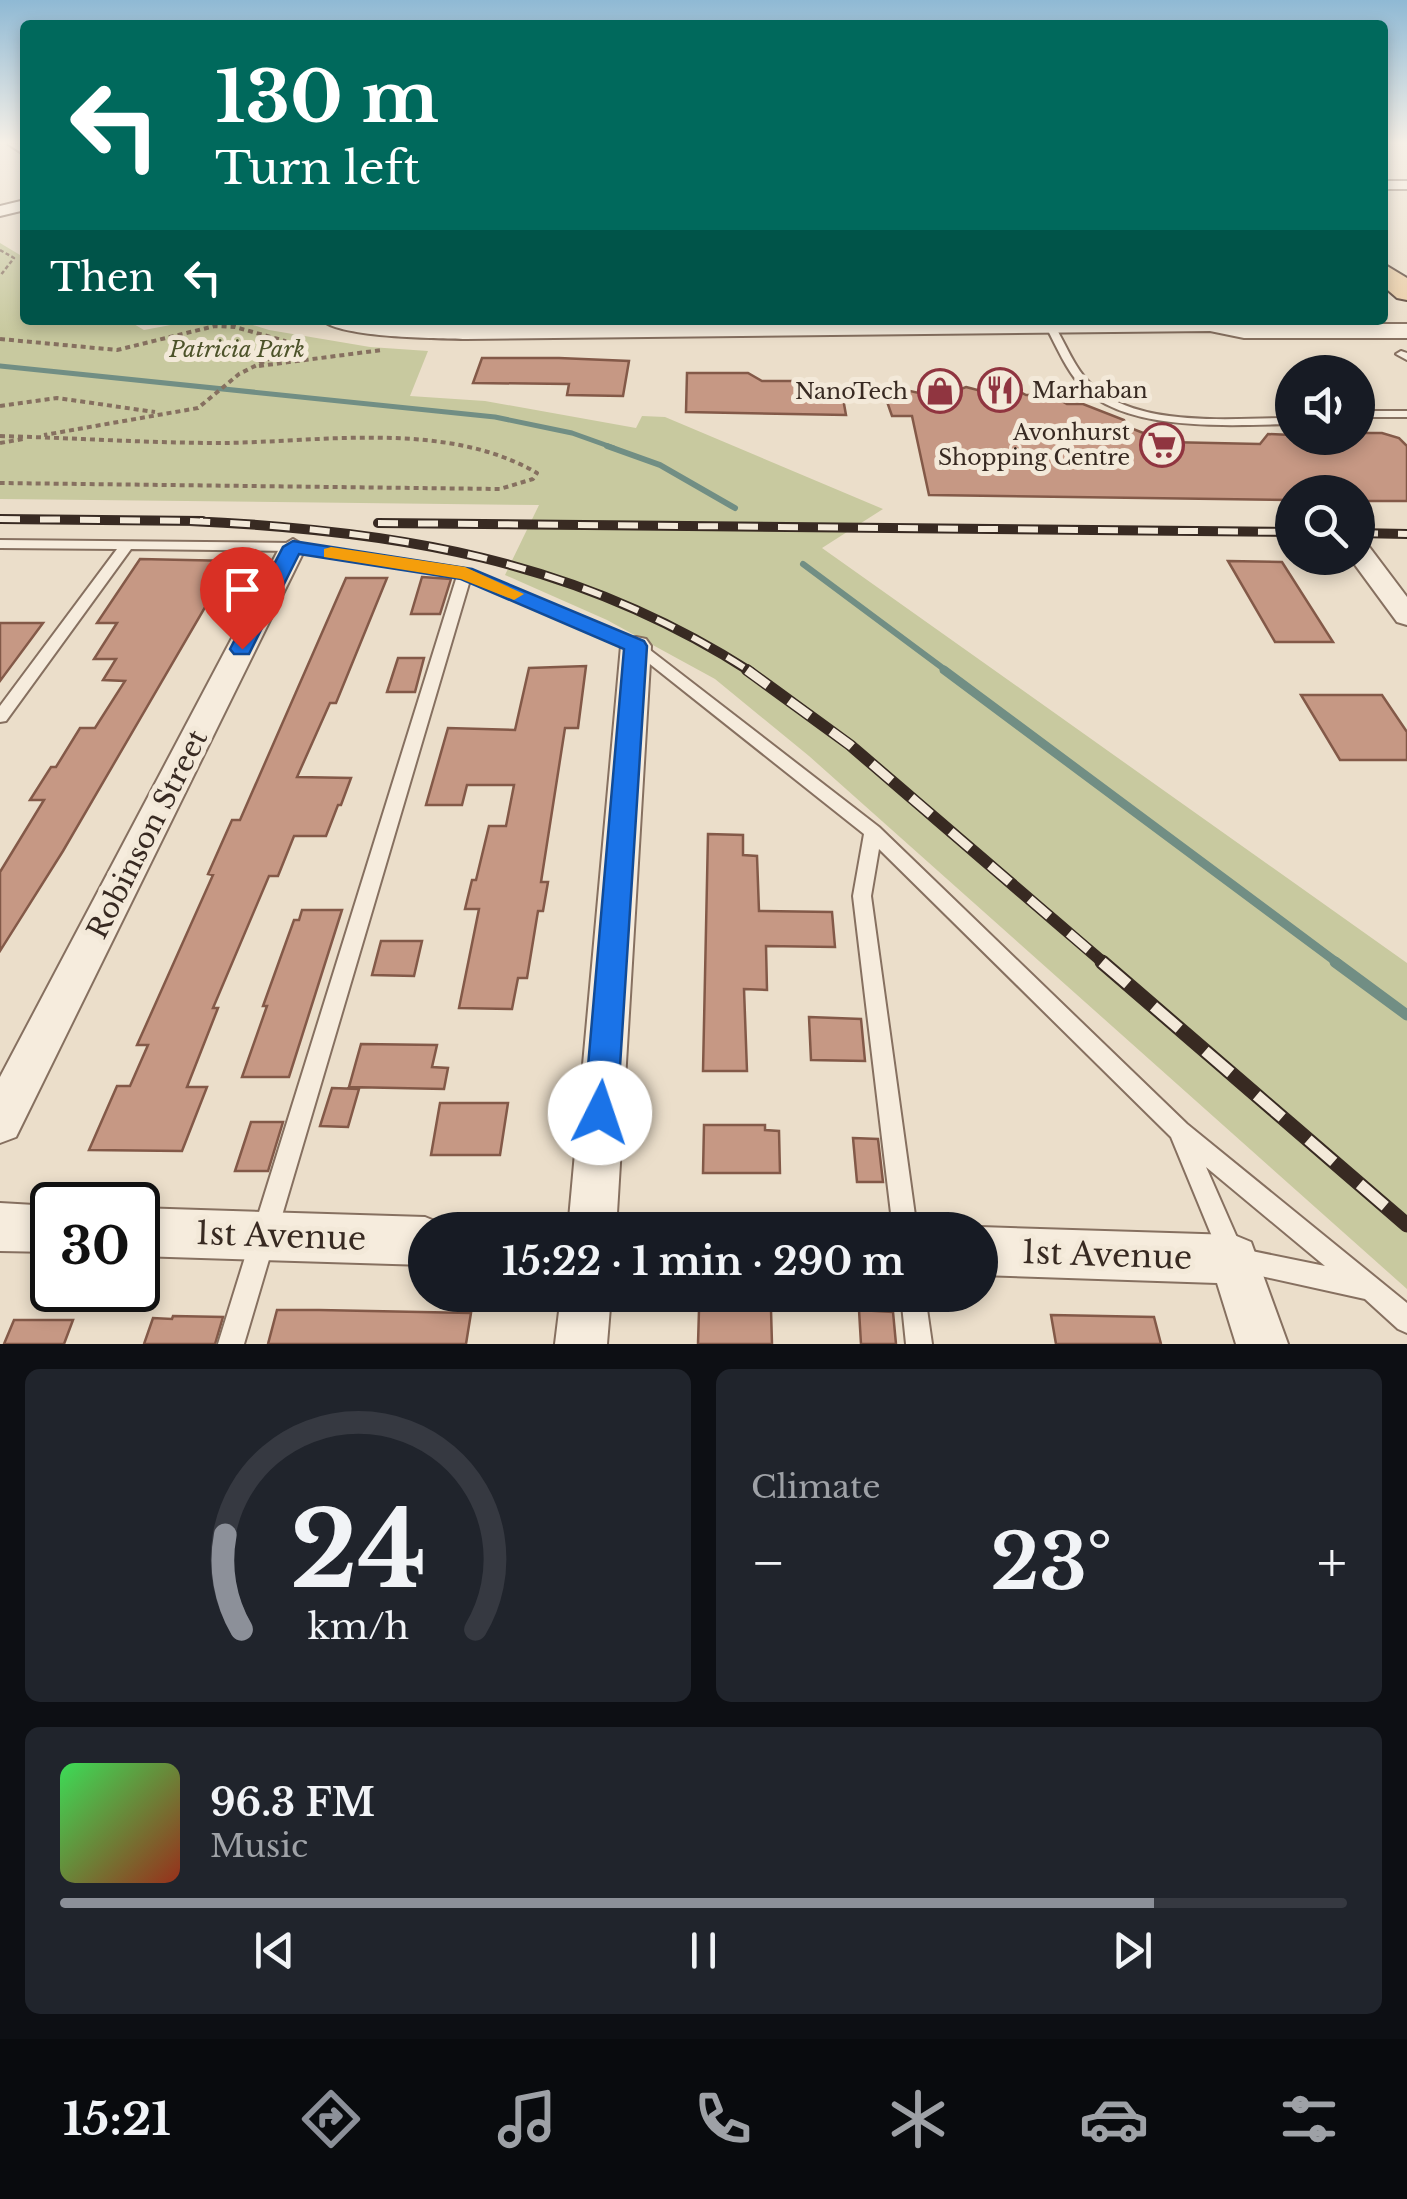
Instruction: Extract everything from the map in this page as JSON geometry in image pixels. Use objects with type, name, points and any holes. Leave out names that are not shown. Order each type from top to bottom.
[{"type":"street","points":[[373,325],[420,331],[802,325]]},
{"type":"street","points":[[1227,325],[1244,331],[1405,347]]},
{"type":"street","name":"Robinson Street","points":[[0,1122],[293,547]]},
{"type":"street","points":[[1375,573],[1407,616]]},
{"type":"street","points":[[593,1212],[636,646]]},
{"type":"street","points":[[0,1227],[30,1228]]},
{"type":"street","name":"1st Avenue","points":[[160,1233],[408,1240]]},
{"type":"street","name":"1st Avenue","points":[[998,1252],[1234,1259]]},
{"type":"street","points":[[1234,1259],[1262,1344]]},
{"type":"street","points":[[581,1344],[584,1312]]},
{"type":"lane","points":[[1056,325],[1078,374],[1093,392],[1163,420],[1275,421]]},
{"type":"lane","points":[[1375,405],[1407,406]]},
{"type":"lane","points":[[1375,414],[1407,414]]},
{"type":"lane","points":[[1375,422],[1407,422]]},
{"type":"lane","points":[[0,544],[293,547],[465,573],[636,646],[873,832],[1178,1130],[1407,1320]]},
{"type":"lane","points":[[0,717],[127,544]]},
{"type":"lane","points":[[231,1344],[465,573]]},
{"type":"lane","points":[[873,832],[862,896],[903,1212]]},
{"type":"lane","points":[[1178,1130],[1234,1259],[1370,1288]]},
{"type":"lane","points":[[915,1312],[918,1344]]},
{"type":"path","points":[[0,250],[14,258],[0,276]]},
{"type":"path","points":[[0,339],[117,350],[215,326],[235,326],[285,341],[285,351],[239,374],[198,408],[0,443]]},
{"type":"path","points":[[252,366],[356,356],[394,347]]},
{"type":"path","points":[[0,406],[35,398],[67,398],[162,413]]},
{"type":"path","points":[[0,436],[224,442],[388,439],[484,452],[530,466],[537,473],[533,479],[500,489],[0,483]]},
{"type":"green space","name":"Patricia Park","points":[[0,243],[20,255],[20,325],[136,325],[144,330],[170,325],[253,325],[370,347],[428,351],[410,396],[485,401],[636,428],[642,416],[665,417],[883,509],[822,548],[1407,963],[1407,1289],[809,756],[715,679],[607,620],[505,575],[539,505],[0,499]]},
{"type":"building","points":[[482,358],[629,361],[623,396],[567,395],[569,384],[473,383]]},
{"type":"building","points":[[687,373],[748,373],[762,381],[826,386],[842,393],[846,415],[686,412]]},
{"type":"building","name":"Avonhurst Shopping Centre","points":[[966,387],[989,393],[1013,388],[1026,395],[1051,395],[1067,404],[1083,404],[1124,420],[1128,427],[1166,442],[1260,444],[1268,434],[1275,434],[1275,455],[1375,455],[1375,433],[1382,433],[1399,438],[1407,446],[1407,501],[1375,501],[1375,475],[1275,475],[1275,500],[929,495],[912,416],[892,416],[884,393],[896,388],[919,393],[947,388],[953,392]]},
{"type":"building","points":[[140,559],[232,561],[63,851],[0,951],[0,872],[44,800],[30,800],[80,728],[95,728],[125,681],[103,680],[116,659],[94,659],[117,623],[97,623]]},
{"type":"building","points":[[1228,561],[1275,562],[1275,575],[1290,575],[1333,642],[1275,642]]},
{"type":"building","points":[[422,577],[451,579],[440,614],[411,614]]},
{"type":"building","points":[[346,578],[387,578],[336,703],[330,703],[297,777],[351,778],[341,805],[326,836],[294,836],[278,876],[269,876],[213,1008],[218,1008],[187,1087],[207,1087],[182,1151],[89,1150],[117,1086],[130,1086],[148,1045],[137,1045],[213,875],[208,874],[232,820],[240,820]]},
{"type":"building","points":[[0,623],[43,623],[0,681]]},
{"type":"building","points":[[398,658],[424,658],[415,692],[387,692]]},
{"type":"building","points":[[586,666],[578,728],[565,728],[541,882],[548,882],[543,911],[538,911],[527,978],[518,978],[512,1009],[459,1008],[479,909],[465,909],[472,880],[476,880],[489,826],[506,826],[514,785],[467,785],[462,805],[426,805],[448,728],[515,730],[529,668]]},
{"type":"building","points":[[1301,695],[1382,695],[1407,732],[1407,760],[1340,760]]},
{"type":"building","points":[[708,834],[743,835],[743,855],[757,856],[759,911],[832,912],[835,947],[766,946],[767,990],[744,989],[747,1071],[703,1071]]},
{"type":"building","points":[[302,910],[342,910],[289,1077],[242,1077],[267,1006],[263,1006],[294,920],[299,920]]},
{"type":"building","points":[[381,941],[422,941],[414,976],[372,975]]},
{"type":"building","points":[[809,1017],[861,1019],[865,1061],[811,1060]]},
{"type":"building","points":[[361,1044],[437,1045],[432,1067],[448,1068],[444,1089],[349,1087]]},
{"type":"building","points":[[332,1088],[359,1089],[348,1127],[320,1126]]},
{"type":"building","points":[[440,1103],[508,1103],[500,1155],[431,1155]]},
{"type":"building","points":[[251,1122],[283,1122],[268,1171],[235,1171]]},
{"type":"building","points":[[704,1125],[765,1125],[765,1130],[779,1131],[780,1173],[703,1173]]},
{"type":"building","points":[[853,1138],[878,1139],[883,1182],[857,1182]]},
{"type":"building","points":[[277,1310],[471,1313],[466,1344],[268,1344]]},
{"type":"building","points":[[699,1312],[771,1312],[772,1344],[698,1344]]},
{"type":"building","points":[[859,1312],[893,1312],[896,1344],[861,1344]]},
{"type":"building","points":[[1051,1315],[1154,1317],[1161,1344],[1056,1344]]},
{"type":"building","points":[[223,1317],[215,1344],[144,1344],[153,1318]]},
{"type":"building","points":[[14,1320],[73,1320],[64,1344],[4,1344]]},
{"type":"waterway","points":[[0,366],[495,417],[572,433],[614,448]]},
{"type":"waterway","points":[[607,446],[660,465],[735,508]]},
{"type":"waterway","points":[[803,564],[948,672]]},
{"type":"waterway","points":[[944,670],[1339,964]]},
{"type":"waterway","points":[[1335,962],[1407,1015]]},
{"type":"railway","points":[[0,519],[203,521]]},
{"type":"railway","points":[[190,521],[339,532],[481,557],[618,602],[685,633],[751,672]]},
{"type":"railway","points":[[378,523],[1275,532]]},
{"type":"railway","points":[[1375,533],[1407,534]]},
{"type":"railway","points":[[747,670],[850,745],[1105,964]]},
{"type":"railway","points":[[1102,962],[1407,1225]]},
{"type":"slow traffic","points":[[331,553],[465,573],[514,594]]},
{"type":"place","name":"Marhaban","points":[[1000,390]]},
{"type":"place","name":"NanoTech","points":[[940,391]]},
{"type":"place","name":"Avonhurst Shopping Centre","points":[[1162,445]]},
{"type":"route","points":[[242,649],[293,547],[465,573],[636,646],[600,1113]]}]
